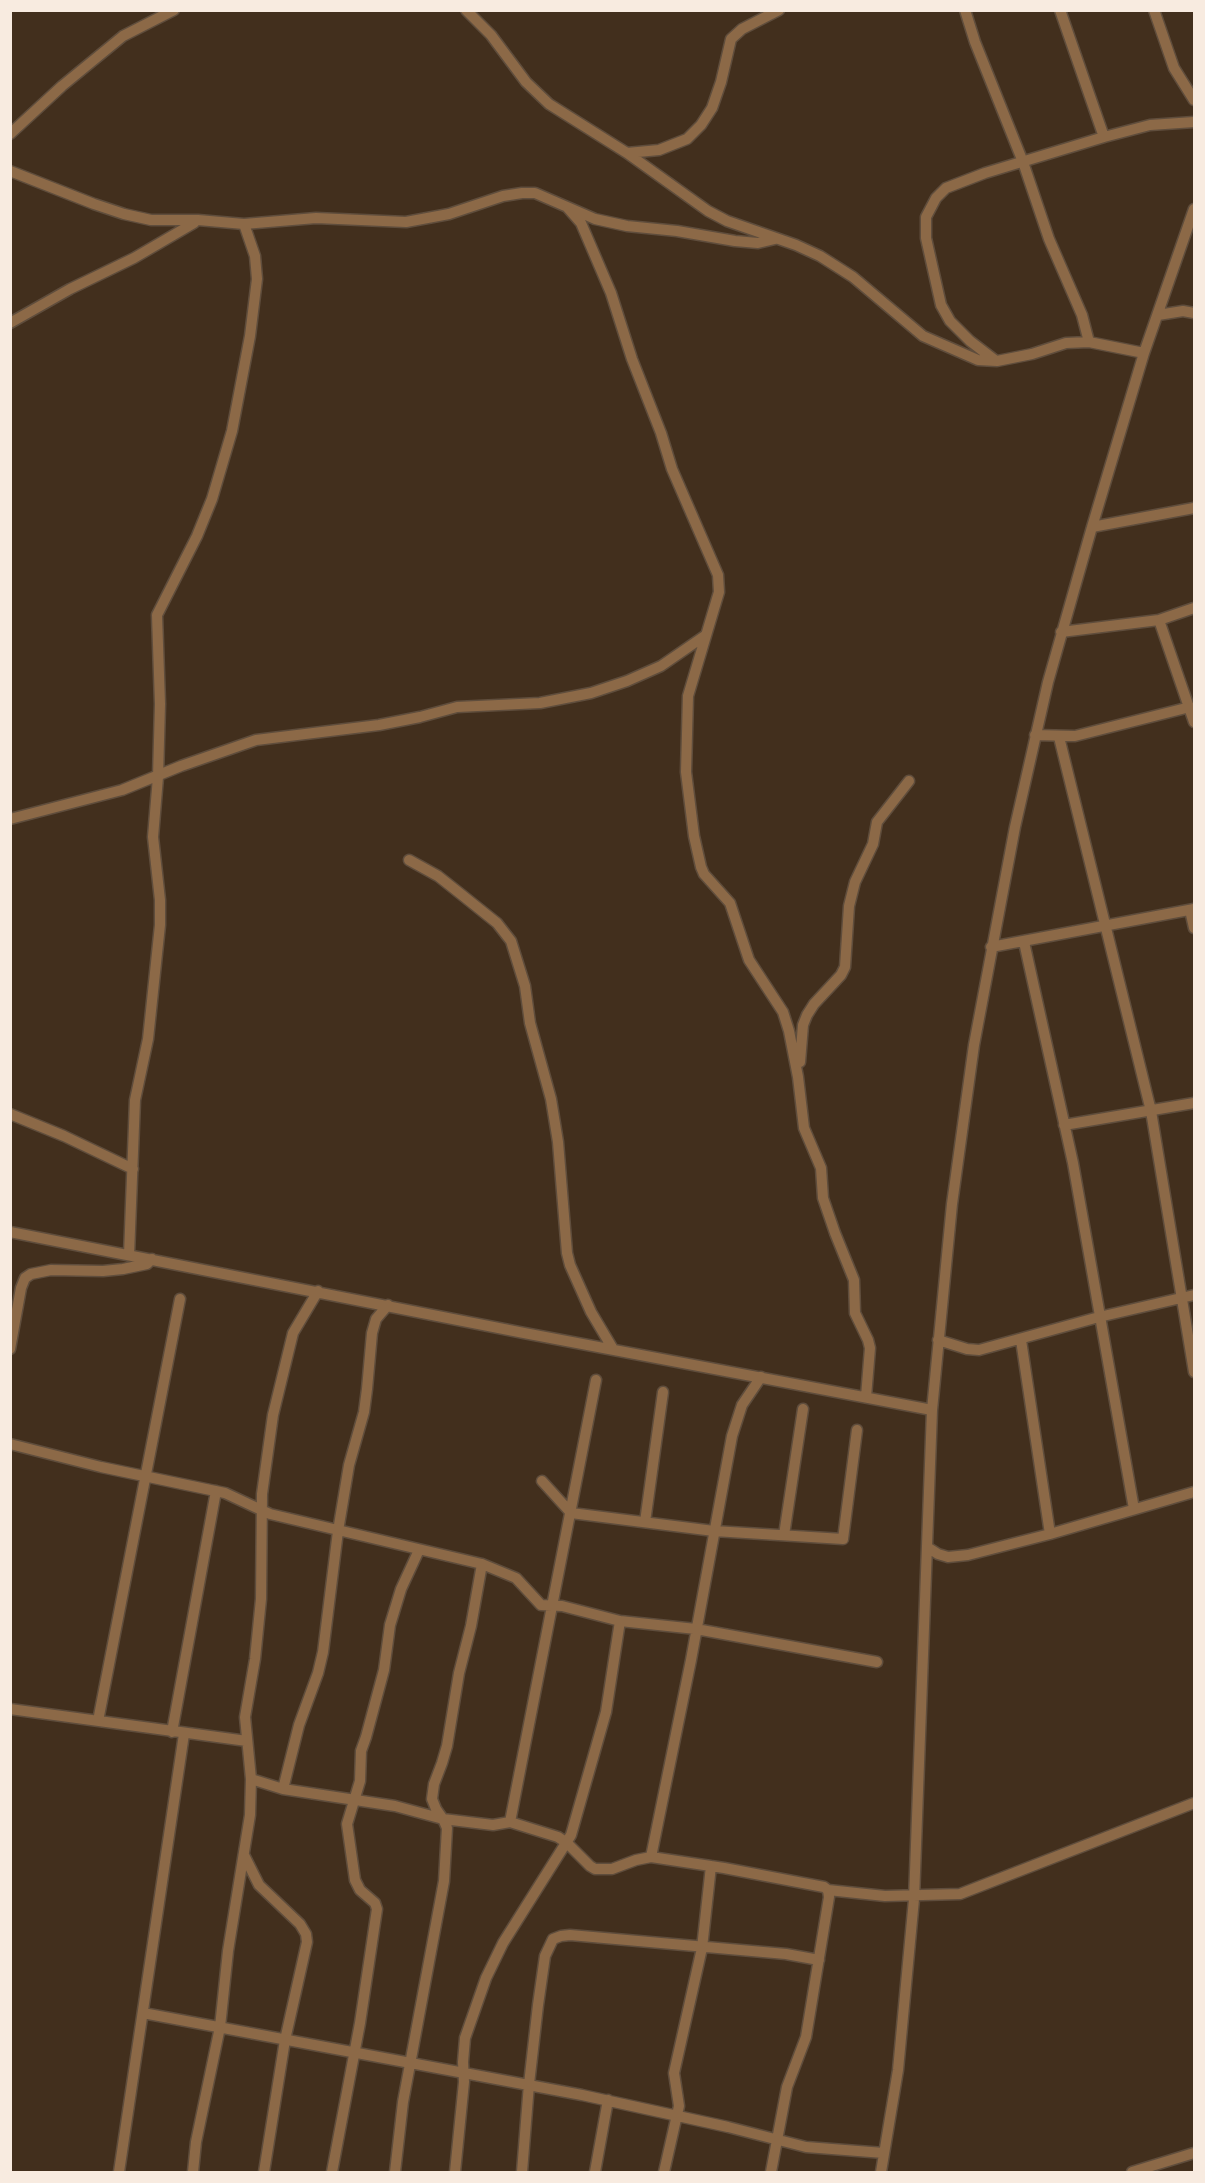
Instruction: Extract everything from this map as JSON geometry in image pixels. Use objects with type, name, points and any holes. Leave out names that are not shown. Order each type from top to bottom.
[{"type":"street","points":[[10,134],[62,86],[123,36],[174,10]]},
{"type":"street","points":[[466,10],[491,35],[526,82],[549,104],[627,153],[708,211],[727,221],[820,256],[853,277],[923,336],[978,360],[997,361],[1032,354],[1066,343],[1089,342],[1144,354]]},
{"type":"street","points":[[627,153],[659,150],[687,140],[712,108],[731,39],[742,28],[779,10]]},
{"type":"street","points":[[965,10],[975,42],[1023,162],[1049,239],[1082,315],[1089,342]]},
{"type":"street","points":[[1060,10],[1104,137]]},
{"type":"street","points":[[1154,10],[1174,68],[1194,100]]},
{"type":"street","points":[[997,361],[970,341],[950,321],[941,305],[926,238],[926,217],[931,206],[946,188],[985,173],[1150,125],[1194,123]]},
{"type":"street","points":[[10,171],[94,204],[138,218],[166,221],[198,220],[244,224],[316,218],[406,222],[449,214],[502,196],[535,193],[595,219],[627,226],[677,231],[735,241],[758,243],[776,239]]},
{"type":"street","points":[[567,207],[580,223],[611,293],[672,469],[718,575],[719,592],[688,696],[686,772],[697,852],[704,874],[730,903],[748,960],[783,1012],[789,1031],[798,1077],[804,1128],[821,1168],[824,1198],[854,1280],[855,1313],[870,1348],[866,1397]]},
{"type":"street","points":[[881,2172],[901,2047],[914,1896],[932,1410],[961,1131],[991,947],[1035,735],[1061,632],[1144,354],[1194,208]]},
{"type":"street","points":[[10,323],[70,289],[134,258],[198,220]]},
{"type":"street","points":[[129,1255],[135,1100],[148,1039],[160,925],[160,900],[153,849],[160,704],[157,615],[197,536],[212,499],[232,431],[250,336],[256,279],[255,256],[244,224]]},
{"type":"street","points":[[1158,315],[1183,311],[1194,313]]},
{"type":"street","points":[[1092,527],[1194,508]]},
{"type":"street","points":[[1061,632],[1159,620],[1194,608]]},
{"type":"street","points":[[1159,620],[1194,722]]},
{"type":"street","points":[[10,819],[122,790],[246,742],[263,738],[379,725],[457,707],[540,703],[591,693],[661,666],[706,635]]},
{"type":"street","points":[[1035,735],[1075,736],[1190,707]]},
{"type":"street","points":[[1059,737],[1151,1110],[1194,1372]]},
{"type":"street","points":[[798,1077],[803,1025],[807,1015],[841,975],[845,967],[849,906],[855,882],[873,844],[877,822],[909,781]]},
{"type":"street","points":[[409,860],[438,876],[497,922],[511,941],[525,986],[530,1023],[551,1099],[558,1142],[567,1253],[570,1265],[591,1312],[614,1349]]},
{"type":"street","points":[[991,947],[1192,909],[1194,928]]},
{"type":"street","points":[[1024,942],[1064,1125],[1134,1509]]},
{"type":"street","points":[[1064,1125],[1194,1102]]},
{"type":"street","points":[[10,1114],[64,1136],[133,1169]]},
{"type":"street","points":[[10,1232],[932,1410]]},
{"type":"street","points":[[10,1348],[21,1288],[25,1278],[31,1274],[51,1270],[123,1269],[147,1264],[153,1259]]},
{"type":"street","points":[[193,2172],[196,2142],[220,2027],[228,1951],[251,1808],[246,1705],[255,1659],[261,1599],[261,1511],[273,1415],[290,1341],[296,1325],[318,1292]]},
{"type":"street","points":[[938,1340],[967,1349],[979,1350],[1099,1317],[1194,1295]]},
{"type":"street","points":[[98,1721],[180,1299]]},
{"type":"street","points":[[283,1790],[299,1725],[318,1673],[323,1652],[338,1531],[349,1465],[364,1412],[372,1333],[376,1319],[388,1305]]},
{"type":"street","points":[[1021,1340],[1050,1534]]},
{"type":"street","points":[[651,1857],[732,1436],[742,1405],[760,1377]]},
{"type":"street","points":[[510,1822],[596,1380]]},
{"type":"street","points":[[645,1522],[663,1392]]},
{"type":"street","points":[[784,1535],[803,1409]]},
{"type":"street","points":[[542,1481],[571,1512],[714,1531],[843,1539],[857,1430]]},
{"type":"street","points":[[10,1444],[216,1491],[239,1498],[261,1511],[482,1564],[516,1578],[541,1605],[620,1621],[696,1629],[877,1662]]},
{"type":"street","points":[[172,1732],[216,1491]]},
{"type":"street","points":[[927,1547],[943,1556],[957,1557],[1050,1534],[1194,1492]]},
{"type":"street","points":[[332,2172],[355,2053],[377,1909],[375,1903],[360,1890],[353,1870],[347,1824],[356,1801],[360,1781],[360,1752],[384,1670],[390,1625],[401,1588],[418,1550]]},
{"type":"street","points":[[394,2172],[410,2063],[444,1881],[447,1837],[443,1819],[435,1809],[432,1799],[434,1784],[447,1746],[459,1674],[471,1626],[482,1564]]},
{"type":"street","points":[[455,2172],[464,2082],[462,2072],[465,2038],[486,1978],[502,1943],[567,1843],[579,1811],[606,1712],[620,1621]]},
{"type":"street","points":[[10,1709],[247,1741]]},
{"type":"street","points":[[119,2172],[184,1734]]},
{"type":"street","points":[[251,1779],[283,1790],[395,1806],[443,1819],[493,1825],[510,1822],[548,1833],[567,1843],[595,1869],[612,1869],[651,1857],[824,1887],[828,1890],[885,1896],[960,1894],[1194,1803]]},
{"type":"street","points":[[244,1854],[259,1885],[300,1924],[306,1934],[306,1951],[285,2040],[264,2172]]},
{"type":"street","points":[[664,2172],[679,2101],[674,2073],[702,1948],[711,1866]]},
{"type":"street","points":[[771,2172],[792,2072],[806,2037],[829,1897],[828,1890]]},
{"type":"street","points":[[522,2172],[529,2085],[545,1956],[553,1939],[570,1935],[786,1954],[819,1960]]},
{"type":"street","points":[[143,2013],[608,2100],[806,2147],[884,2153]]},
{"type":"street","points":[[595,2172],[608,2100]]},
{"type":"street","points":[[1132,2172],[1194,2153]]}]
